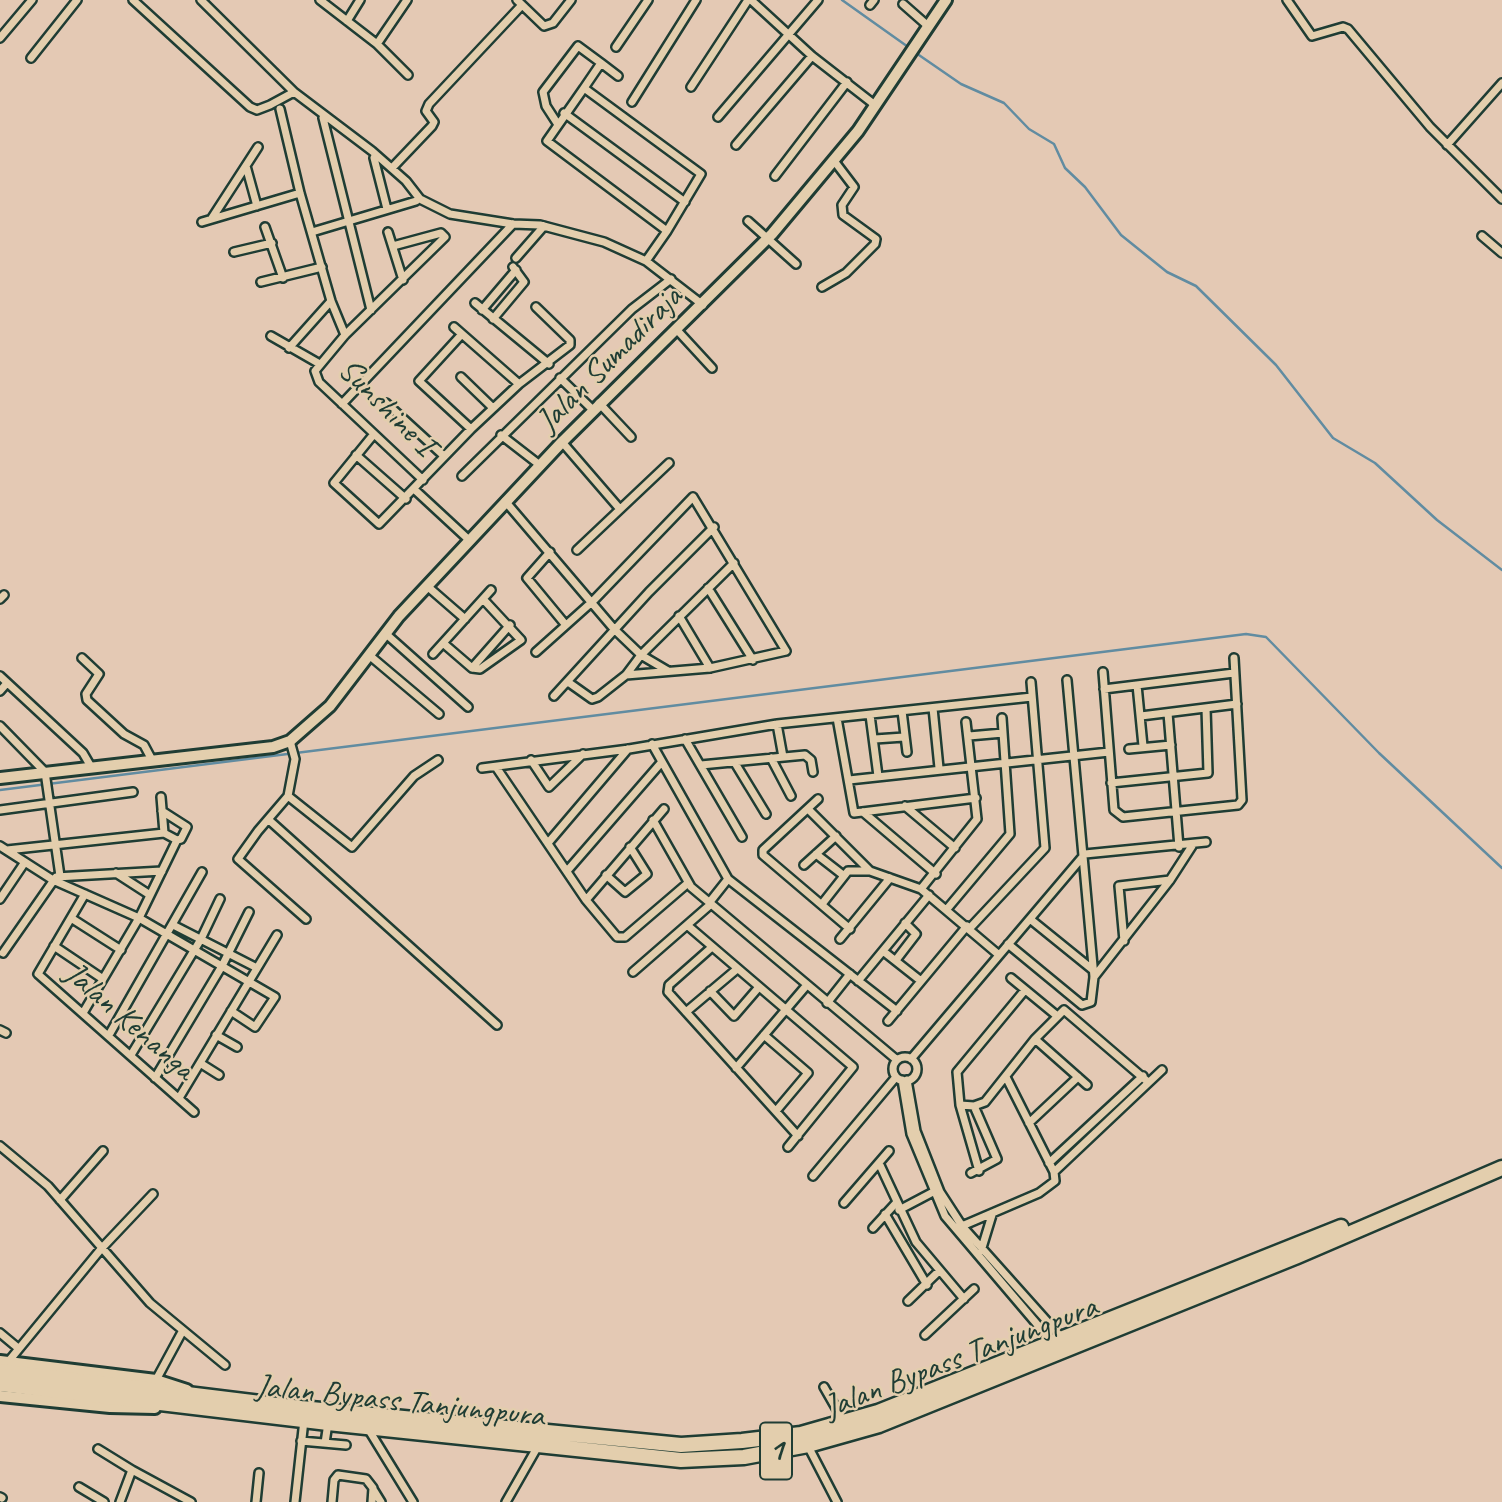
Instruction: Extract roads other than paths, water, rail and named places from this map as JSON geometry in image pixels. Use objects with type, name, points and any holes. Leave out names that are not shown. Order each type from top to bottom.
[{"type":"highway","name":"Jalan Bypass Tanjungpura","points":[[0,1384],[681,1445],[802,1434],[844,1423],[1058,1341],[1502,1159]]},
{"type":"highway","name":"Jalan Bypass Tanjungpura","points":[[3,1364],[304,1420],[681,1460],[744,1457],[808,1445],[880,1425],[1295,1257],[1502,1168]]},
{"type":"street","points":[[0,37],[32,0]]},
{"type":"street","points":[[31,58],[77,0]]},
{"type":"street","points":[[133,0],[250,107],[257,110],[270,106],[294,92]]},
{"type":"street","points":[[201,0],[294,92],[312,102],[392,168],[420,199],[440,209],[513,224],[544,226],[604,242],[646,261],[703,305]]},
{"type":"street","points":[[320,0],[377,44],[408,75]]},
{"type":"street","points":[[347,21],[360,0]]},
{"type":"street","points":[[377,44],[407,0]]},
{"type":"street","points":[[392,168],[432,126],[434,122],[426,111],[429,104],[519,2],[544,26],[553,23],[571,0]]},
{"type":"street","points":[[615,47],[648,0]]},
{"type":"street","points":[[632,102],[695,0]]},
{"type":"street","points":[[691,87],[749,0],[788,36],[875,106]]},
{"type":"street","points":[[718,117],[818,0]]},
{"type":"street","name":"Jalan Sumadiraja","points":[[291,745],[330,706],[385,633],[505,501],[596,406],[768,239],[835,162],[946,0]]},
{"type":"street","points":[[1287,0],[1312,36],[1343,27],[1348,29],[1447,145],[1502,199]]},
{"type":"street","points":[[903,4],[928,26]]},
{"type":"street","points":[[557,123],[546,106],[543,92],[575,48],[578,46],[618,76]]},
{"type":"street","points":[[736,145],[812,56]]},
{"type":"street","points":[[601,63],[547,141],[667,232]]},
{"type":"street","points":[[775,176],[847,82]]},
{"type":"street","points":[[1447,145],[1502,83]]},
{"type":"street","points":[[584,88],[699,172],[701,177],[646,261]]},
{"type":"street","points":[[280,109],[321,267],[345,335]]},
{"type":"street","points":[[564,113],[685,202]]},
{"type":"street","points":[[323,118],[371,310]]},
{"type":"street","points":[[212,218],[258,147]]},
{"type":"street","points":[[374,158],[387,209]]},
{"type":"street","points":[[822,287],[846,273],[875,244],[876,239],[844,215],[842,205],[854,187],[835,162]]},
{"type":"street","points":[[246,166],[257,206]]},
{"type":"street","points":[[202,222],[300,193]]},
{"type":"street","points":[[312,232],[348,219],[416,201]]},
{"type":"street","points":[[748,221],[796,264]]},
{"type":"street","points":[[342,404],[513,224]]},
{"type":"street","points":[[516,258],[544,226]]},
{"type":"street","points":[[265,227],[283,278]]},
{"type":"street","points":[[388,232],[403,280]]},
{"type":"street","name":"Sunshine I","points":[[393,246],[441,233],[445,237],[345,335],[318,363],[315,371],[319,382],[424,480]]},
{"type":"street","points":[[1482,236],[1502,253]]},
{"type":"street","points":[[234,252],[272,243]]},
{"type":"street","points":[[261,282],[321,267]]},
{"type":"street","points":[[482,310],[514,268],[524,282],[493,319]]},
{"type":"street","points":[[462,476],[632,309],[671,279]]},
{"type":"street","points":[[289,348],[331,301]]},
{"type":"street","points":[[475,303],[549,364]]},
{"type":"street","points":[[374,434],[334,483],[377,523],[384,522],[444,456],[493,408],[519,384],[549,364],[571,342],[536,307]]},
{"type":"street","points":[[454,327],[519,384]]},
{"type":"street","points":[[677,330],[712,368]]},
{"type":"street","points":[[462,334],[419,381],[471,429]]},
{"type":"street","points":[[271,335],[318,363]]},
{"type":"street","points":[[461,377],[493,408]]},
{"type":"street","points":[[560,378],[631,438]]},
{"type":"street","points":[[386,403],[444,456]]},
{"type":"street","points":[[501,435],[541,466]]},
{"type":"street","points":[[562,442],[620,508]]},
{"type":"street","points":[[356,454],[405,499]]},
{"type":"street","points":[[578,550],[669,463]]},
{"type":"street","points":[[415,490],[470,540]]},
{"type":"street","points":[[536,652],[593,601],[691,497],[714,527],[786,650],[784,654],[710,668],[626,675]]},
{"type":"street","points":[[505,501],[593,601],[614,629],[641,655],[668,671]]},
{"type":"street","points":[[554,696],[614,629],[714,527]]},
{"type":"street","points":[[550,552],[527,578],[565,624]]},
{"type":"street","points":[[568,682],[596,698],[626,675],[641,655],[734,563]]},
{"type":"street","points":[[427,586],[465,618]]},
{"type":"street","points":[[708,588],[753,660]]},
{"type":"street","points":[[433,653],[491,590]]},
{"type":"street","points":[[443,643],[472,668],[484,667],[521,640],[510,625],[483,599]]},
{"type":"street","points":[[679,616],[710,668]]},
{"type":"street","points":[[472,668],[510,625]]},
{"type":"street","points":[[385,633],[468,707]]},
{"type":"street","points":[[369,655],[439,714]]},
{"type":"street","points":[[82,658],[99,674],[86,694],[87,700],[124,734],[144,745],[152,760]]},
{"type":"street","points":[[1102,672],[1114,810],[1119,816],[1238,805],[1242,800],[1234,658]]},
{"type":"street","points":[[1104,689],[1234,673]]},
{"type":"street","points":[[0,676],[83,753],[90,765]]},
{"type":"street","points":[[1008,944],[1082,1005],[1088,1005],[1093,998],[1094,974],[1067,680]]},
{"type":"street","points":[[888,1021],[968,927],[1045,848],[1031,682]]},
{"type":"street","points":[[0,691],[7,683]]},
{"type":"street","points":[[1136,685],[1143,747]]},
{"type":"street","points":[[482,768],[629,749],[777,724],[1032,697]]},
{"type":"street","points":[[1141,716],[1237,704]]},
{"type":"street","points":[[933,708],[940,768]]},
{"type":"street","points":[[1111,783],[1174,779],[1208,773],[1206,708]]},
{"type":"street","points":[[902,711],[907,752]]},
{"type":"street","points":[[1168,713],[1179,847]]},
{"type":"street","points":[[870,715],[878,776]]},
{"type":"street","points":[[837,718],[853,811],[976,798]]},
{"type":"street","points":[[947,909],[1010,834],[1002,718]]},
{"type":"street","points":[[921,888],[936,874],[976,823],[973,765],[966,722]]},
{"type":"street","points":[[777,724],[783,757]]},
{"type":"street","points":[[0,726],[45,775],[57,878],[3,953]]},
{"type":"street","points":[[969,736],[1003,733]]},
{"type":"street","points":[[875,739],[904,737]]},
{"type":"street","points":[[685,739],[742,837]]},
{"type":"street","points":[[652,744],[660,764],[728,879],[897,1011]]},
{"type":"street","points":[[0,778],[45,775],[90,765],[291,745],[295,759],[288,796],[238,859],[306,919]]},
{"type":"street","points":[[1129,749],[1171,745]]},
{"type":"street","points":[[548,843],[629,749]]},
{"type":"street","points":[[849,780],[940,768],[1109,752]]},
{"type":"street","points":[[531,760],[549,787],[583,753]]},
{"type":"street","points":[[701,765],[805,755],[811,760],[813,772]]},
{"type":"street","points":[[771,758],[791,796]]},
{"type":"street","points":[[288,796],[352,847],[414,776],[438,760]]},
{"type":"street","points":[[735,762],[766,814]]},
{"type":"street","points":[[567,871],[660,764]]},
{"type":"street","points":[[496,767],[586,900],[621,939],[688,883]]},
{"type":"street","points":[[0,810],[48,798],[133,792]]},
{"type":"street","points":[[161,797],[164,833]]},
{"type":"street","points":[[818,799],[762,853],[850,929]]},
{"type":"street","points":[[905,806],[955,848]]},
{"type":"street","points":[[586,900],[664,809]]},
{"type":"street","points":[[808,809],[870,871]]},
{"type":"street","points":[[83,1013],[139,918],[177,840],[181,839],[187,827],[162,811]]},
{"type":"street","points":[[863,812],[936,874]]},
{"type":"street","points":[[270,820],[497,1025]]},
{"type":"street","points":[[653,820],[688,883],[806,986],[897,1060],[911,1059],[1084,854],[1192,846],[1206,842]]},
{"type":"street","points":[[3,848],[164,833],[177,840]]},
{"type":"street","points":[[804,865],[836,836]]},
{"type":"street","points":[[1094,974],[1125,941],[1192,846]]},
{"type":"street","points":[[606,875],[625,892],[647,874],[631,847]]},
{"type":"street","points":[[3,848],[85,894],[139,918],[193,952],[273,993],[275,999],[255,1027],[231,1012]]},
{"type":"street","points":[[817,854],[843,875]]},
{"type":"street","points":[[0,899],[25,862]]},
{"type":"street","points":[[822,904],[843,875],[852,869],[870,871],[921,888],[999,955]]},
{"type":"street","points":[[57,878],[162,871]]},
{"type":"street","points":[[109,1035],[168,936],[202,872]]},
{"type":"street","points":[[116,873],[150,895]]},
{"type":"street","points":[[840,939],[890,878]]},
{"type":"street","points":[[633,972],[710,904],[728,879]]},
{"type":"street","points":[[1125,941],[1119,886],[1170,880]]},
{"type":"street","name":"Jalan Kenanga","points":[[85,894],[38,974],[194,1112]]},
{"type":"street","points":[[858,981],[929,895]]},
{"type":"street","points":[[131,1055],[201,939],[220,899]]},
{"type":"street","points":[[155,1077],[222,966],[249,912]]},
{"type":"street","points":[[71,918],[121,950]]},
{"type":"street","points":[[1030,919],[1094,974]]},
{"type":"street","points":[[895,960],[916,934],[905,923]]},
{"type":"street","points":[[173,925],[257,968]]},
{"type":"street","points":[[687,925],[854,1068],[788,1147]]},
{"type":"street","points":[[179,1098],[276,935]]},
{"type":"street","points":[[54,946],[103,979]]},
{"type":"street","points":[[712,947],[667,988],[798,1136]]},
{"type":"street","points":[[883,951],[921,981]]},
{"type":"street","points":[[686,1012],[737,969]]},
{"type":"street","points":[[827,1003],[850,974]]},
{"type":"street","points":[[1011,978],[1056,1016]]},
{"type":"street","points":[[736,1068],[806,986]]},
{"type":"street","points":[[710,991],[734,1016],[759,987]]},
{"type":"street","points":[[974,1106],[997,1159],[975,1172],[960,1105],[959,1069],[1024,990]]},
{"type":"street","points":[[960,1105],[974,1106],[985,1102],[1035,1039],[1056,1016],[1067,1011],[1145,1079]]},
{"type":"street","points":[[216,1035],[237,1047]]},
{"type":"street","points":[[764,1035],[808,1073],[776,1111]]},
{"type":"street","points":[[1035,1039],[1087,1085]]},
{"type":"street","points":[[813,1176],[902,1079],[914,1076],[916,1069],[911,1059]]},
{"type":"street","points":[[897,1060],[893,1070],[902,1079],[936,1191],[955,1231],[1058,1341]]},
{"type":"street","points":[[200,1063],[219,1075]]},
{"type":"street","points":[[1049,1163],[1145,1079],[1162,1070]]},
{"type":"street","points":[[1006,1077],[1055,1172]]},
{"type":"street","points":[[1030,1123],[1078,1077]]},
{"type":"street","points":[[962,1226],[992,1215],[1052,1185],[1055,1172],[1100,1129],[1145,1079]]},
{"type":"street","points":[[1094,1122],[1100,1129]]},
{"type":"street","points":[[0,1146],[40,1179],[150,1303],[225,1365]]},
{"type":"street","points":[[60,1200],[103,1151]]},
{"type":"street","points":[[844,1203],[889,1152]]},
{"type":"street","points":[[879,1163],[916,1242],[964,1299]]},
{"type":"street","points":[[873,1228],[885,1214],[936,1191]]},
{"type":"street","points":[[936,1191],[1058,1341]]},
{"type":"street","points":[[3,1364],[101,1249],[153,1194]]},
{"type":"street","points":[[885,1214],[927,1285]]},
{"type":"street","points":[[977,1257],[992,1215]]},
{"type":"street","points":[[908,1301],[939,1272]]},
{"type":"street","points":[[925,1335],[974,1289]]},
{"type":"street","points":[[156,1380],[182,1332]]},
{"type":"street","points":[[0,1333],[18,1348]]},
{"type":"street","name":"Jalan Bypass Tanjungpura","points":[[3,1364],[156,1380],[204,1402]]},
{"type":"street","points":[[824,1387],[844,1423]]},
{"type":"street","name":"Jalan Bypass Tanjungpura","points":[[0,1396],[110,1407],[204,1402]]},
{"type":"street","points":[[295,1502],[304,1420]]},
{"type":"street","points":[[325,1443],[328,1423]]},
{"type":"street","points":[[367,1426],[413,1502]]},
{"type":"street","points":[[301,1441],[346,1445]]},
{"type":"street","points":[[808,1445],[837,1502]]},
{"type":"street","points":[[506,1502],[538,1446]]},
{"type":"street","points":[[99,1449],[191,1502]]},
{"type":"street","points":[[120,1502],[132,1470]]},
{"type":"street","points":[[256,1502],[260,1473]]},
{"type":"street","points":[[332,1502],[334,1483],[338,1475],[366,1479],[381,1502]]},
{"type":"street","points":[[79,1487],[104,1502]]},
{"type":"street","points":[[372,1502],[373,1488]]},
{"type":"waterway","points":[[842,0],[911,49]]},
{"type":"waterway","points":[[916,53],[961,84],[1004,103],[1029,129],[1054,144],[1065,168],[1085,187],[1121,235],[1167,272],[1196,286],[1276,365],[1333,438],[1375,463],[1437,520],[1502,570]]},
{"type":"waterway","points":[[0,790],[1246,634],[1266,637],[1379,753],[1502,868]]}]
